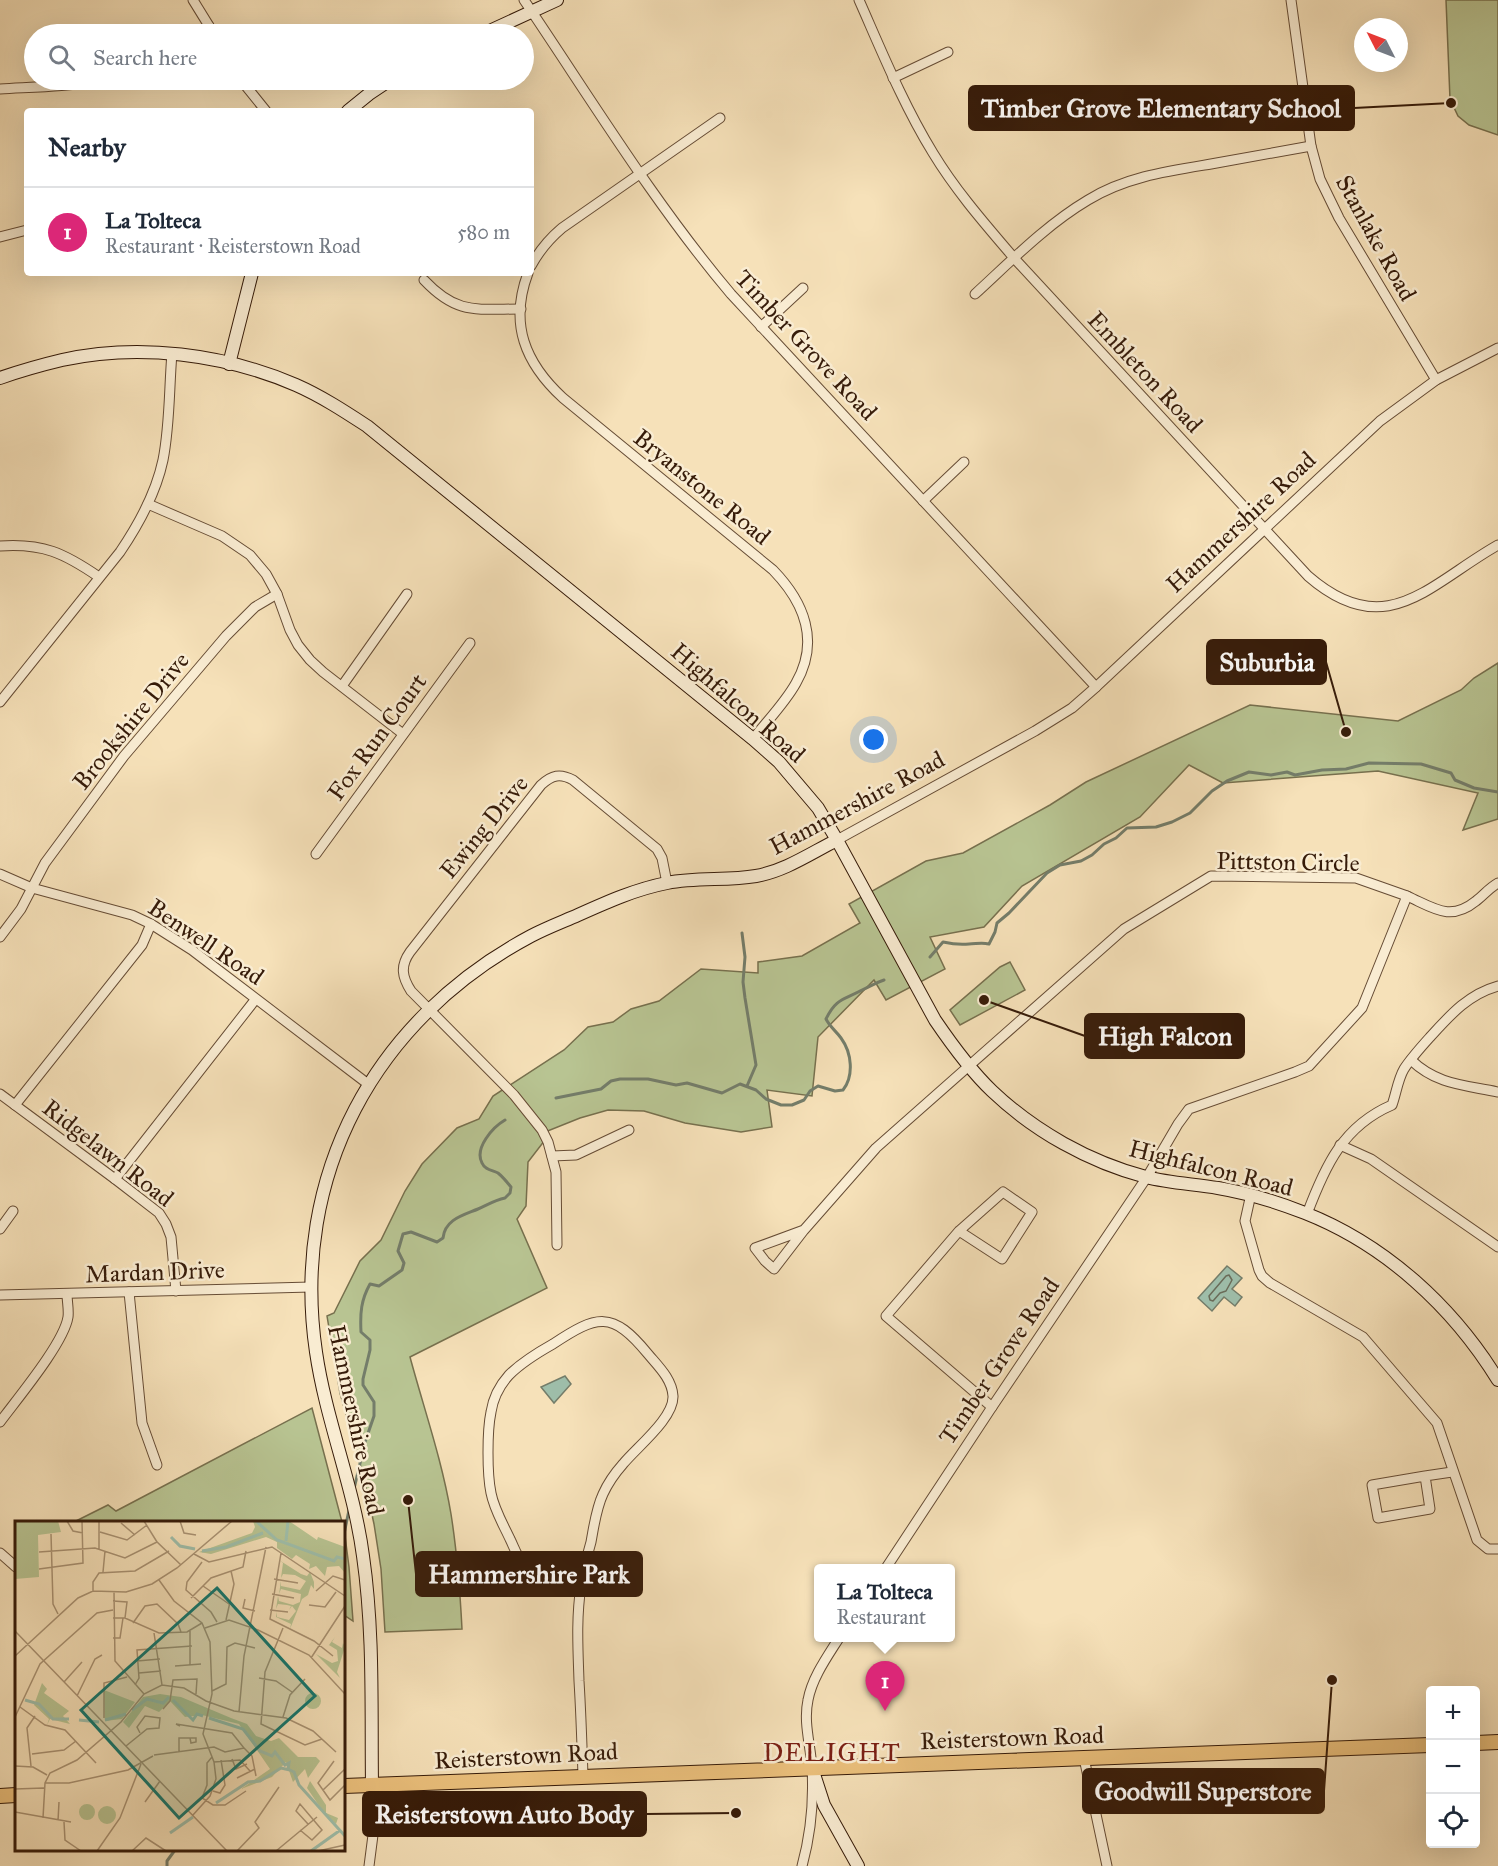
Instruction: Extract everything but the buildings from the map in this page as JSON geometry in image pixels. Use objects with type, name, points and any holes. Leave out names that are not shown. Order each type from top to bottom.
[{"type":"main road","points":[[1480,1743],[1498,1742]]},
{"type":"main road","name":"Reisterstown Road","points":[[345,1786],[1426,1744]]},
{"type":"main road","points":[[0,1796],[15,1795]]},
{"type":"street","points":[[193,0],[207,24]]},
{"type":"street","name":"Timber Grove Road","points":[[524,0],[640,173],[706,265],[1096,687]]},
{"type":"street","points":[[505,24],[557,0]]},
{"type":"street","name":"Embleton Road","points":[[859,0],[917,126],[970,207],[1014,258],[1308,576],[1325,591],[1343,600],[1362,605],[1384,607],[1403,603],[1419,597],[1498,546]]},
{"type":"street","name":"Stanlake Road","points":[[1291,0],[1311,146],[1320,179],[1339,218],[1436,380]]},
{"type":"street","points":[[893,78],[948,52]]},
{"type":"street","points":[[0,89],[24,87]]},
{"type":"street","points":[[249,90],[264,108]]},
{"type":"street","points":[[352,108],[375,90]]},
{"type":"street","points":[[534,261],[549,239],[720,118]]},
{"type":"street","points":[[975,294],[1066,214],[1089,199],[1121,184],[1167,171],[1311,146]]},
{"type":"street","points":[[0,237],[24,231]]},
{"type":"street","points":[[229,364],[251,276]]},
{"type":"street","name":"Bryanstone Road","points":[[527,276],[522,291],[521,324],[526,350],[546,383],[773,570],[794,594],[802,610],[806,623],[807,654],[803,671],[792,690],[753,739]]},
{"type":"street","points":[[424,280],[436,293],[458,306],[470,309],[521,309]]},
{"type":"street","points":[[761,327],[803,288]]},
{"type":"street","name":"Hammershire Road","points":[[372,1785],[371,1650],[364,1557],[317,1355],[312,1321],[311,1287],[314,1246],[331,1165],[368,1084],[402,1037],[428,1009],[475,969],[526,939],[615,899],[667,883],[690,879],[755,876],[788,866],[1035,731],[1072,708],[1380,421],[1436,380],[1498,348]]},
{"type":"street","points":[[0,702],[129,538],[148,504],[163,460],[172,353]]},
{"type":"street","name":"Highfalcon Road","points":[[0,378],[63,360],[97,355],[172,353],[229,364],[278,378],[320,397],[368,426],[779,762],[818,808],[935,1020],[953,1046],[992,1090],[1039,1128],[1088,1155],[1147,1177],[1251,1194],[1307,1214],[1357,1240],[1402,1270],[1450,1315],[1470,1339],[1498,1380]]},
{"type":"street","points":[[923,501],[964,462]]},
{"type":"street","points":[[148,504],[222,536],[260,564],[277,594],[282,611],[298,645],[323,672],[404,734]]},
{"type":"street","points":[[0,546],[34,546],[53,551],[73,560],[99,577]]},
{"type":"street","name":"Brookshire Drive","points":[[32,888],[45,863],[124,756],[159,713],[240,621],[255,607],[277,594]]},
{"type":"street","points":[[342,686],[407,594]]},
{"type":"street","name":"Fox Run Court","points":[[316,854],[470,643]]},
{"type":"street","name":"Ewing Drive","points":[[428,1009],[406,983],[403,966],[405,960],[549,778],[557,775],[573,780],[657,849],[662,858],[667,883]]},
{"type":"street","name":"Benwell Road","points":[[0,874],[32,888],[132,915],[151,924],[192,950],[368,1084]]},
{"type":"street","name":"Pittston Circle","points":[[804,1230],[755,1248],[774,1269],[804,1230],[876,1148],[1124,929],[1211,876],[1356,878],[1453,913],[1464,910],[1498,883]]},
{"type":"street","points":[[0,937],[21,909],[32,888]]},
{"type":"street","points":[[1147,1177],[1189,1109],[1309,1066],[1362,1008],[1407,897]]},
{"type":"street","points":[[15,1106],[141,945],[151,924]]},
{"type":"street","points":[[1307,1214],[1318,1185],[1340,1145],[1364,1120],[1392,1106],[1403,1071],[1411,1060],[1451,1013],[1467,1000],[1498,986]]},
{"type":"street","points":[[115,1179],[255,1000]]},
{"type":"street","points":[[428,1009],[526,1108],[542,1130],[552,1156],[557,1191],[557,1245]]},
{"type":"street","points":[[1411,1060],[1421,1070],[1437,1079],[1498,1092]]},
{"type":"street","name":"Ridgelawn Road","points":[[0,1094],[159,1213],[171,1237],[176,1291]]},
{"type":"street","points":[[552,1156],[576,1155],[629,1130]]},
{"type":"street","points":[[1340,1145],[1371,1159],[1498,1247]]},
{"type":"street","name":"Timber Grove Road","points":[[888,1564],[1147,1177]]},
{"type":"street","points":[[959,1231],[1002,1259],[1032,1212],[1003,1192],[959,1231],[886,1316],[992,1407]]},
{"type":"street","points":[[1251,1194],[1245,1221],[1262,1276],[1270,1283],[1362,1337],[1437,1423],[1477,1540],[1488,1549],[1498,1550]]},
{"type":"street","points":[[0,1229],[13,1211]]},
{"type":"street","name":"Mardan Drive","points":[[0,1295],[311,1287]]},
{"type":"street","points":[[129,1292],[142,1423],[157,1465]]},
{"type":"street","points":[[0,1422],[54,1348],[68,1318],[67,1294]]},
{"type":"street","points":[[581,1585],[536,1574],[520,1560],[491,1494],[489,1472],[491,1410],[506,1378],[519,1365],[578,1327],[601,1321],[612,1323],[636,1339],[664,1373],[673,1396],[672,1406],[666,1417],[622,1465],[600,1500],[581,1585],[578,1640],[583,1776]]},
{"type":"street","points":[[1425,1476],[1430,1509],[1378,1518],[1372,1485],[1425,1476],[1452,1472]]},
{"type":"street","points":[[0,1553],[15,1566]]},
{"type":"street","points":[[802,1866],[813,1818],[807,1700],[816,1677],[836,1642]]},
{"type":"street","points":[[1084,1758],[1107,1866]]},
{"type":"street","points":[[812,1768],[824,1805],[858,1866]]},
{"type":"street","points":[[369,1866],[373,1835],[372,1785]]},
{"type":"green space","points":[[1446,0],[1498,0],[1498,135],[1469,125],[1458,116],[1450,99]]},
{"type":"green space","points":[[1498,663],[1498,819],[1463,830],[1478,793],[1378,771],[1223,783],[1189,765],[1140,817],[1022,886],[984,927],[930,937],[945,969],[886,1000],[874,980],[818,1037],[812,1096],[767,1090],[772,1127],[741,1132],[685,1123],[644,1111],[608,1110],[545,1132],[545,1140],[528,1162],[526,1206],[517,1219],[547,1288],[410,1357],[438,1454],[451,1514],[457,1557],[462,1629],[385,1632],[381,1569],[374,1524],[364,1478],[340,1393],[327,1316],[334,1313],[360,1261],[381,1240],[405,1191],[422,1164],[457,1128],[479,1119],[493,1096],[564,1050],[588,1027],[613,1022],[631,1009],[659,1001],[701,969],[758,973],[758,962],[802,956],[860,923],[849,904],[926,861],[963,853],[1050,805],[1086,782],[1250,705],[1398,721],[1461,690],[1474,678]]},
{"type":"green space","points":[[1010,962],[1025,990],[960,1025],[950,1010],[1000,967]]},
{"type":"green space","points":[[312,1408],[342,1521],[76,1521],[108,1505],[116,1511]]},
{"type":"green space","points":[[345,1536],[349,1567],[353,1621],[345,1616]]},
{"type":"water","points":[[1227,1266],[1242,1278],[1232,1289],[1242,1297],[1235,1306],[1224,1297],[1212,1311],[1198,1298]]},
{"type":"water","points":[[565,1376],[571,1384],[554,1403],[541,1387]]},
{"type":"waterway","points":[[930,957],[943,942],[989,944],[997,923],[1047,873],[1060,865],[1081,861],[1092,855],[1127,828],[1156,827],[1172,822],[1190,813],[1212,791],[1227,781],[1249,772],[1271,775],[1287,772],[1295,775],[1322,770],[1346,769],[1369,763],[1421,764],[1451,773],[1455,780],[1474,788],[1498,792]]},
{"type":"waterway","points":[[742,933],[745,957],[743,982],[756,1065],[747,1086]]},
{"type":"waterway","points":[[556,1098],[601,1089],[611,1081],[620,1079],[648,1079],[676,1085],[687,1083],[722,1093],[740,1084],[756,1090],[766,1099],[781,1105],[792,1105],[804,1100],[810,1091],[818,1086],[835,1091],[843,1090],[850,1071],[848,1050],[826,1019],[833,1007],[841,1000],[884,980]]},
{"type":"waterway","points":[[354,1489],[365,1442],[374,1416],[374,1402],[363,1385],[370,1350],[370,1340],[361,1332],[362,1307],[367,1290],[370,1284],[379,1286],[402,1270],[404,1263],[398,1251],[403,1234],[411,1232],[437,1242],[443,1238],[451,1222],[505,1198],[510,1193],[511,1187],[508,1183],[498,1173],[485,1167],[480,1157],[486,1139],[505,1120]]},
{"type":"waterway","points":[[345,1529],[349,1510]]},
{"type":"waterway","points":[[167,1866],[167,1861],[174,1851]]},
{"type":"place","name":"Timber Grove Elementary School","points":[[1451,103]]},
{"type":"place","name":"Suburbia","points":[[1346,732]]},
{"type":"place","name":"High Falcon","points":[[984,1000]]},
{"type":"place","name":"Hammershire Park","points":[[408,1500]]},
{"type":"place","name":"Goodwill Superstore","points":[[1332,1680]]},
{"type":"place","name":"La Tolteca","points":[[885,1711]]},
{"type":"place","name":"Reisterstown Auto Body","points":[[736,1813]]},
{"type":"district","name":"DELIGHT","points":[[832,1752]]}]
